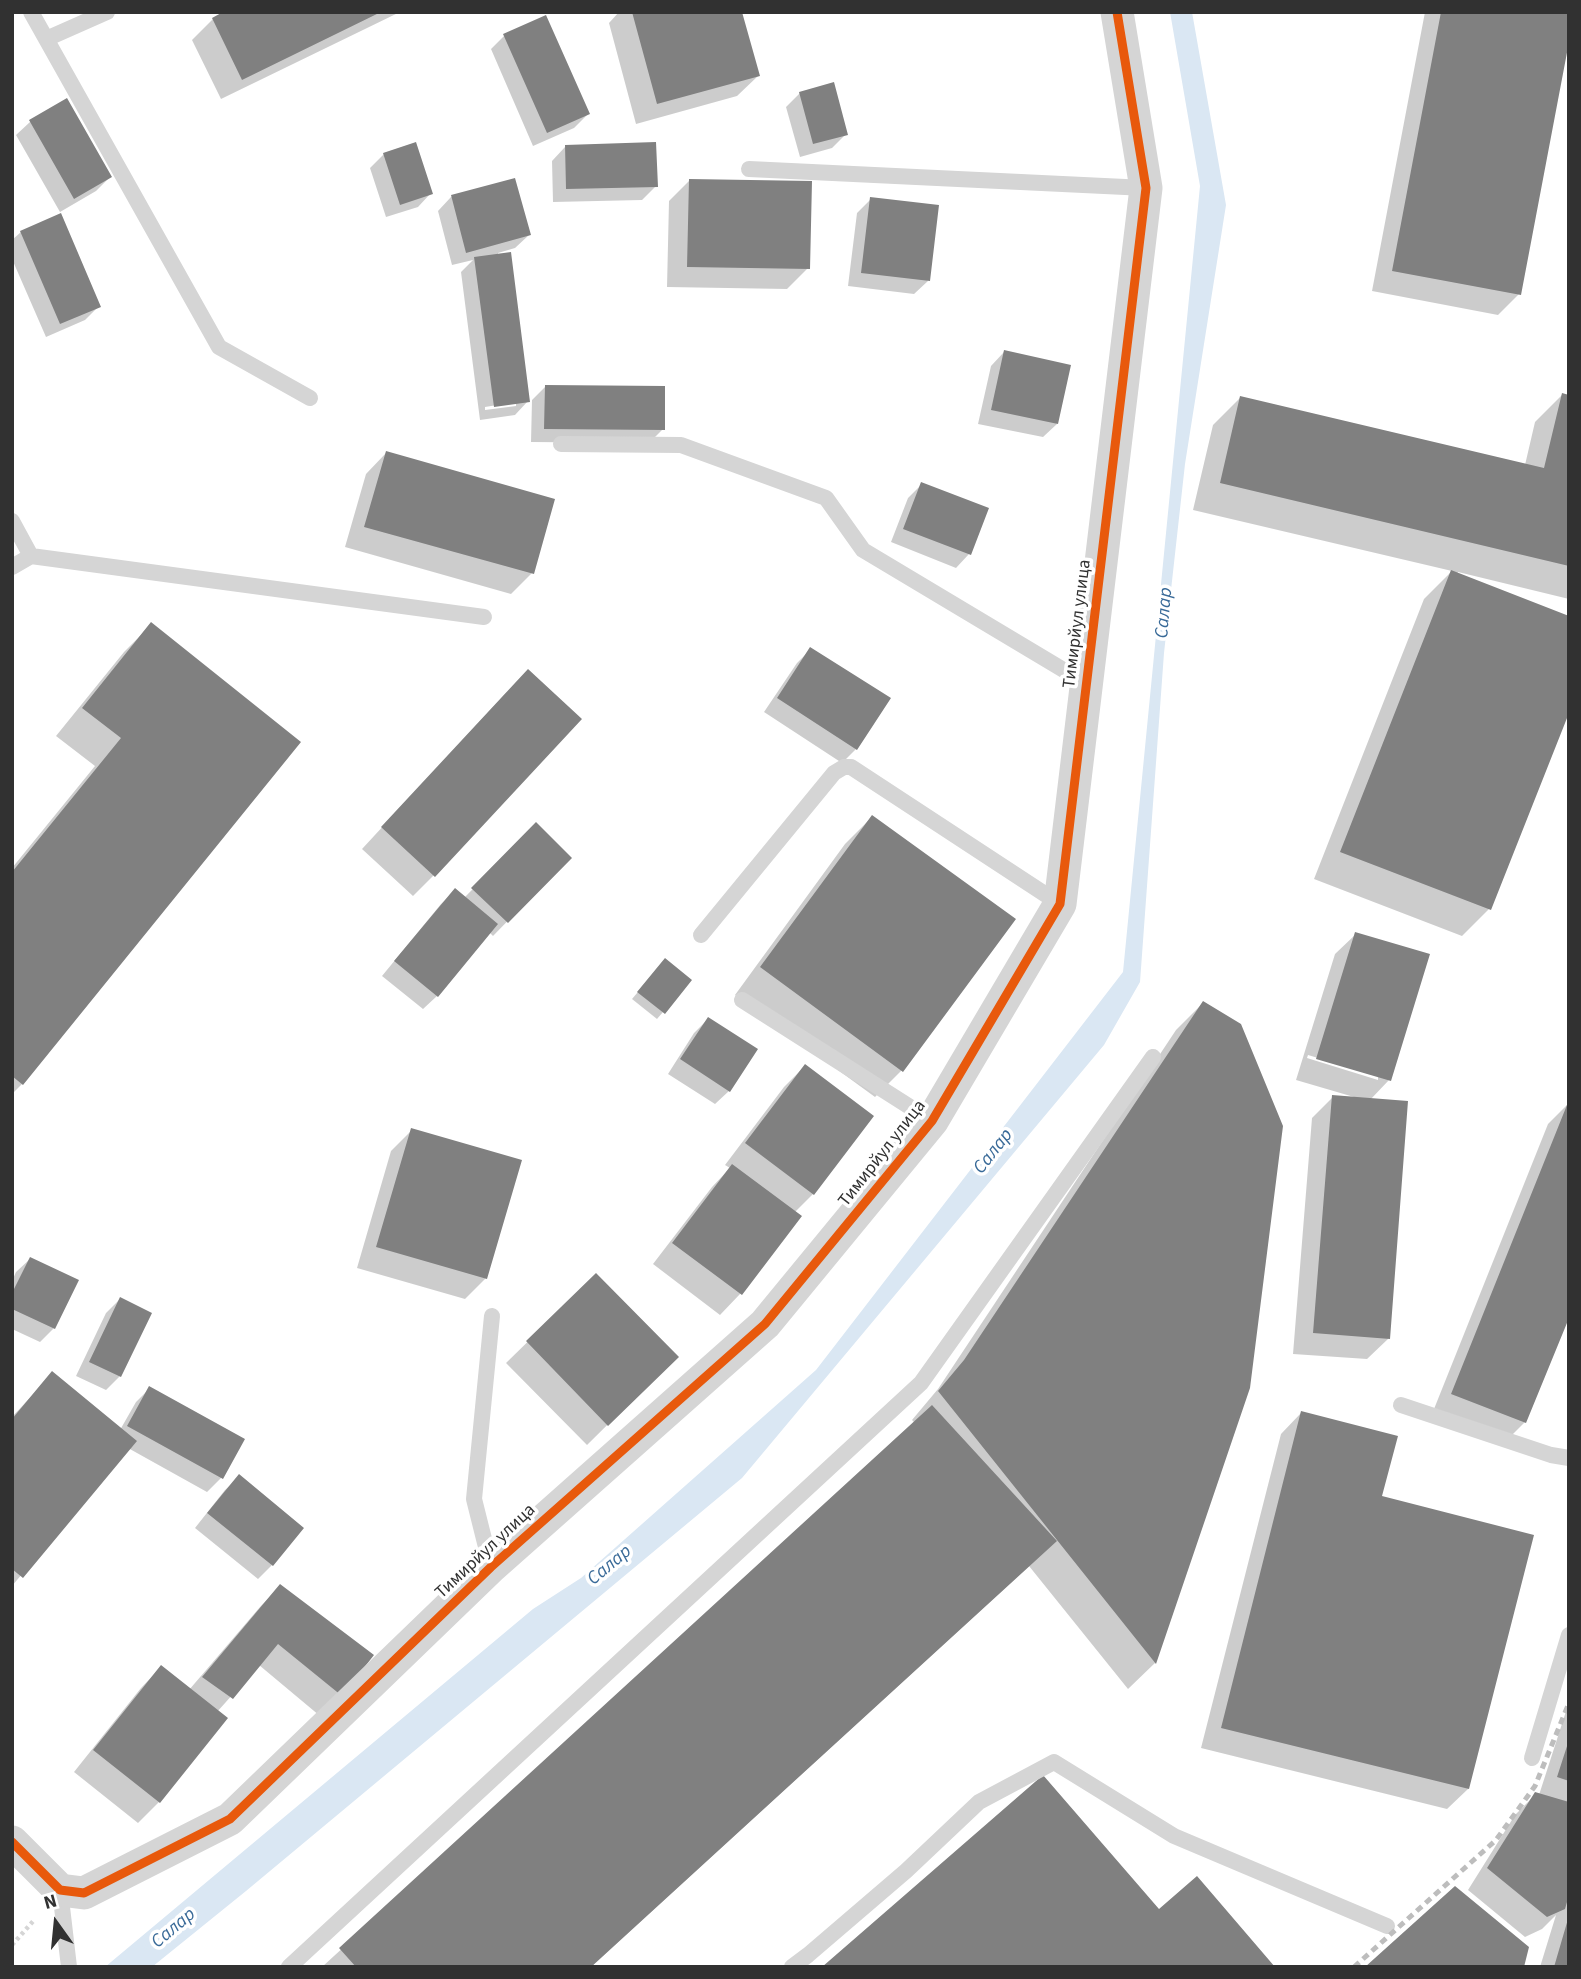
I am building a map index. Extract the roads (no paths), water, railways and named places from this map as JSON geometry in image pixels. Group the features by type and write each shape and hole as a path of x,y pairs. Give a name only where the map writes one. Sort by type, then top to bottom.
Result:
{"street":[{"name":"Тимирйул улица","path":"60,1890 84,1893 230,1819 491,1567 765,1324 932,1121 1060,904 1146,188 1117,12"},
{"path":"12,1842 60,1890"}],"lane":[{"path":"31,12 219,347 310,398"},
{"path":"46,39 107,12"},
{"path":"749,169 1146,188"},
{"path":"561,444 681,445 825,498 863,550 1087,684"},
{"path":"12,521 31,556"},
{"path":"12,567 31,556 484,617"},
{"path":"701,935 834,773 844,767 851,767 1060,904"},
{"path":"742,1000 932,1121"},
{"path":"289,1967 921,1383 1153,1057"},
{"path":"491,1567 474,1499 492,1316"},
{"path":"1401,1405 1551,1455 1569,1458"},
{"path":"1532,1758 1569,1635"},
{"path":"792,1967 906,1871 978,1802 1054,1762 1174,1836 1387,1926"},
{"path":"60,1890 69,1967"}],"water":[{"name":"Салар","path":"1170,12 1192,12 1226,205 1185,464 1164,653 1140,982 1104,1045 742,1478 152,1967 105,1967 533,1609 581,1578 816,1370 1123,972 1200,186"}],"railway":[{"path":"1354,1967 1496,1840 1535,1786 1569,1703"}]}
